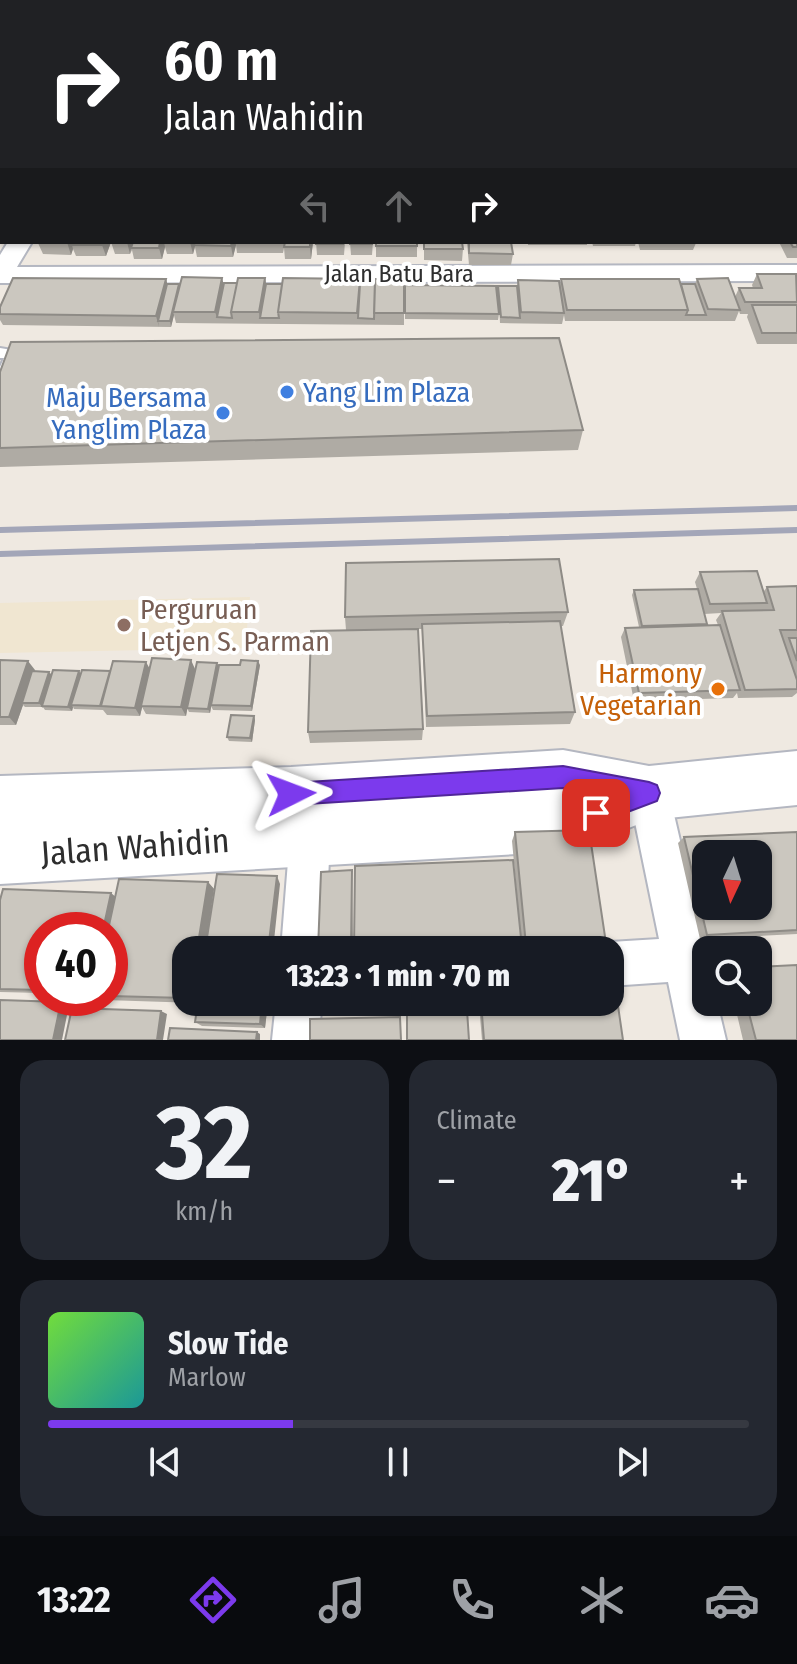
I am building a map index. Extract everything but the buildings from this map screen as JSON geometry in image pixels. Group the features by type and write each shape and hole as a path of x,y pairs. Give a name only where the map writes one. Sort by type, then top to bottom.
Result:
{"street":[{"path":"0,275 19,244"},
{"name":"Jalan Batu Bara","path":"0,275 797,273"},
{"name":"Jalan Wahidin","path":"0,803 291,794 563,777 649,793"},
{"name":"Jalan Wahidin","path":"3,865 310,836 570,823 649,793 797,778"},
{"path":"649,793 703,1040"},
{"path":"304,936 310,836"},
{"path":"624,963 685,959"},
{"path":"295,1040 298,1016"}],"lane":[{"path":"0,353 13,354 0,382"}],"shaded area":[{"name":"Perguruan Letjen S. Parman","path":"250,597 245,648 0,653 0,603"}],"railway":[{"path":"0,530 797,508"},
{"path":"0,554 797,530"}],"place":[{"name":"Yang Lim Plaza","path":"287,392"},
{"name":"Maju Bersama Yanglim Plaza","path":"223,413"},
{"name":"Perguruan Letjen S. Parman","path":"124,625"},
{"name":"Harmony Vegetarian","path":"718,689"}],"route":[{"path":"291,794 563,777 649,793 596,813"}]}
